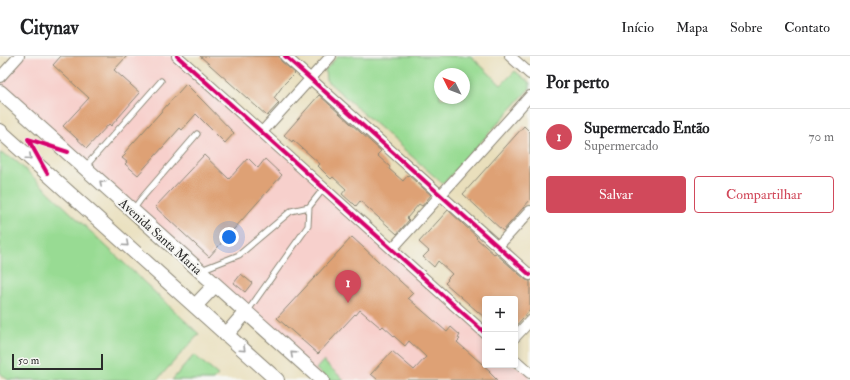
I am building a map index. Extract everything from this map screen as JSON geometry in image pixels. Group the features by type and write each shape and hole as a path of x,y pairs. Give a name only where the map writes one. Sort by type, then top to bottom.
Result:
{"main road":[{"name":"Avenida Santa Maria","path":"0,92 322,380"},
{"path":"0,131 277,380"},
{"path":"195,306 215,285"},
{"path":"226,334 246,312"}],"street":[{"path":"0,77 19,56"},
{"path":"177,56 484,332"},
{"path":"285,56 530,275"},
{"path":"262,132 331,56"},
{"path":"510,56 530,74"},
{"path":"392,249 530,96"},
{"path":"498,246 530,211"},
{"path":"518,335 530,321"},
{"path":"518,363 530,373"}],"lane":[{"path":"84,167 162,81"},
{"path":"132,210 197,134"},
{"path":"200,271 239,255 291,211 309,206 324,188"},
{"path":"246,312 308,226 309,206"}],"shaded area":[{"path":"19,56 177,56 482,330 482,368 518,368 518,367 530,373 530,380 322,380 0,92 0,77"}],"green space":[{"path":"338,56 471,56 501,85 515,71 530,83 530,88 443,184 326,80 325,70"},
{"path":"0,153 14,159 199,334 157,380 8,380 0,373"},
{"path":"194,355 218,375 213,380 172,380"},
{"path":"323,361 344,380 328,380 316,369"}],"building":[{"path":"61,56 127,56 114,70 140,93 111,126 109,124 87,148 63,126 89,98 53,65"},
{"path":"200,56 279,56 281,61 295,73 284,84 274,98 279,103 267,116"},
{"path":"186,84 234,133 225,143 196,114 182,130 180,128 138,175 125,164 127,162 122,158 126,154 124,153"},
{"path":"319,95 381,151 377,155 390,167 389,169 403,181 408,175 431,195 422,206 419,204 407,218 409,220 397,234 360,201 356,206 352,203 342,194 346,189 333,177 331,179 318,166 320,164 293,140 292,142 284,135"},
{"path":"524,126 530,132 530,200 503,231 463,194"},
{"path":"204,155 229,179 248,158 258,168 265,159 282,175 209,257 155,207"},
{"path":"448,210 494,254 495,253 526,280 530,281 530,310 518,324 518,296 482,296 482,315 445,283 452,274 438,261 434,267 423,257 429,251 419,242"},
{"path":"352,237 413,293 408,298 447,332 451,327 460,335 458,338 460,339 457,342 482,364 482,368 487,368 490,371 489,372 497,380 378,380 371,374 392,351 414,370 426,357 409,341 405,346 383,326 381,328 360,310 318,354 277,318"},
{"path":"241,274 252,283 245,292 234,283"}],"cycle path":[{"path":"177,56 484,332"},
{"path":"285,56 530,275"},
{"path":"47,173 28,139 68,152"}],"place":[{"name":"Supermercado Então","path":"348,303"}]}
